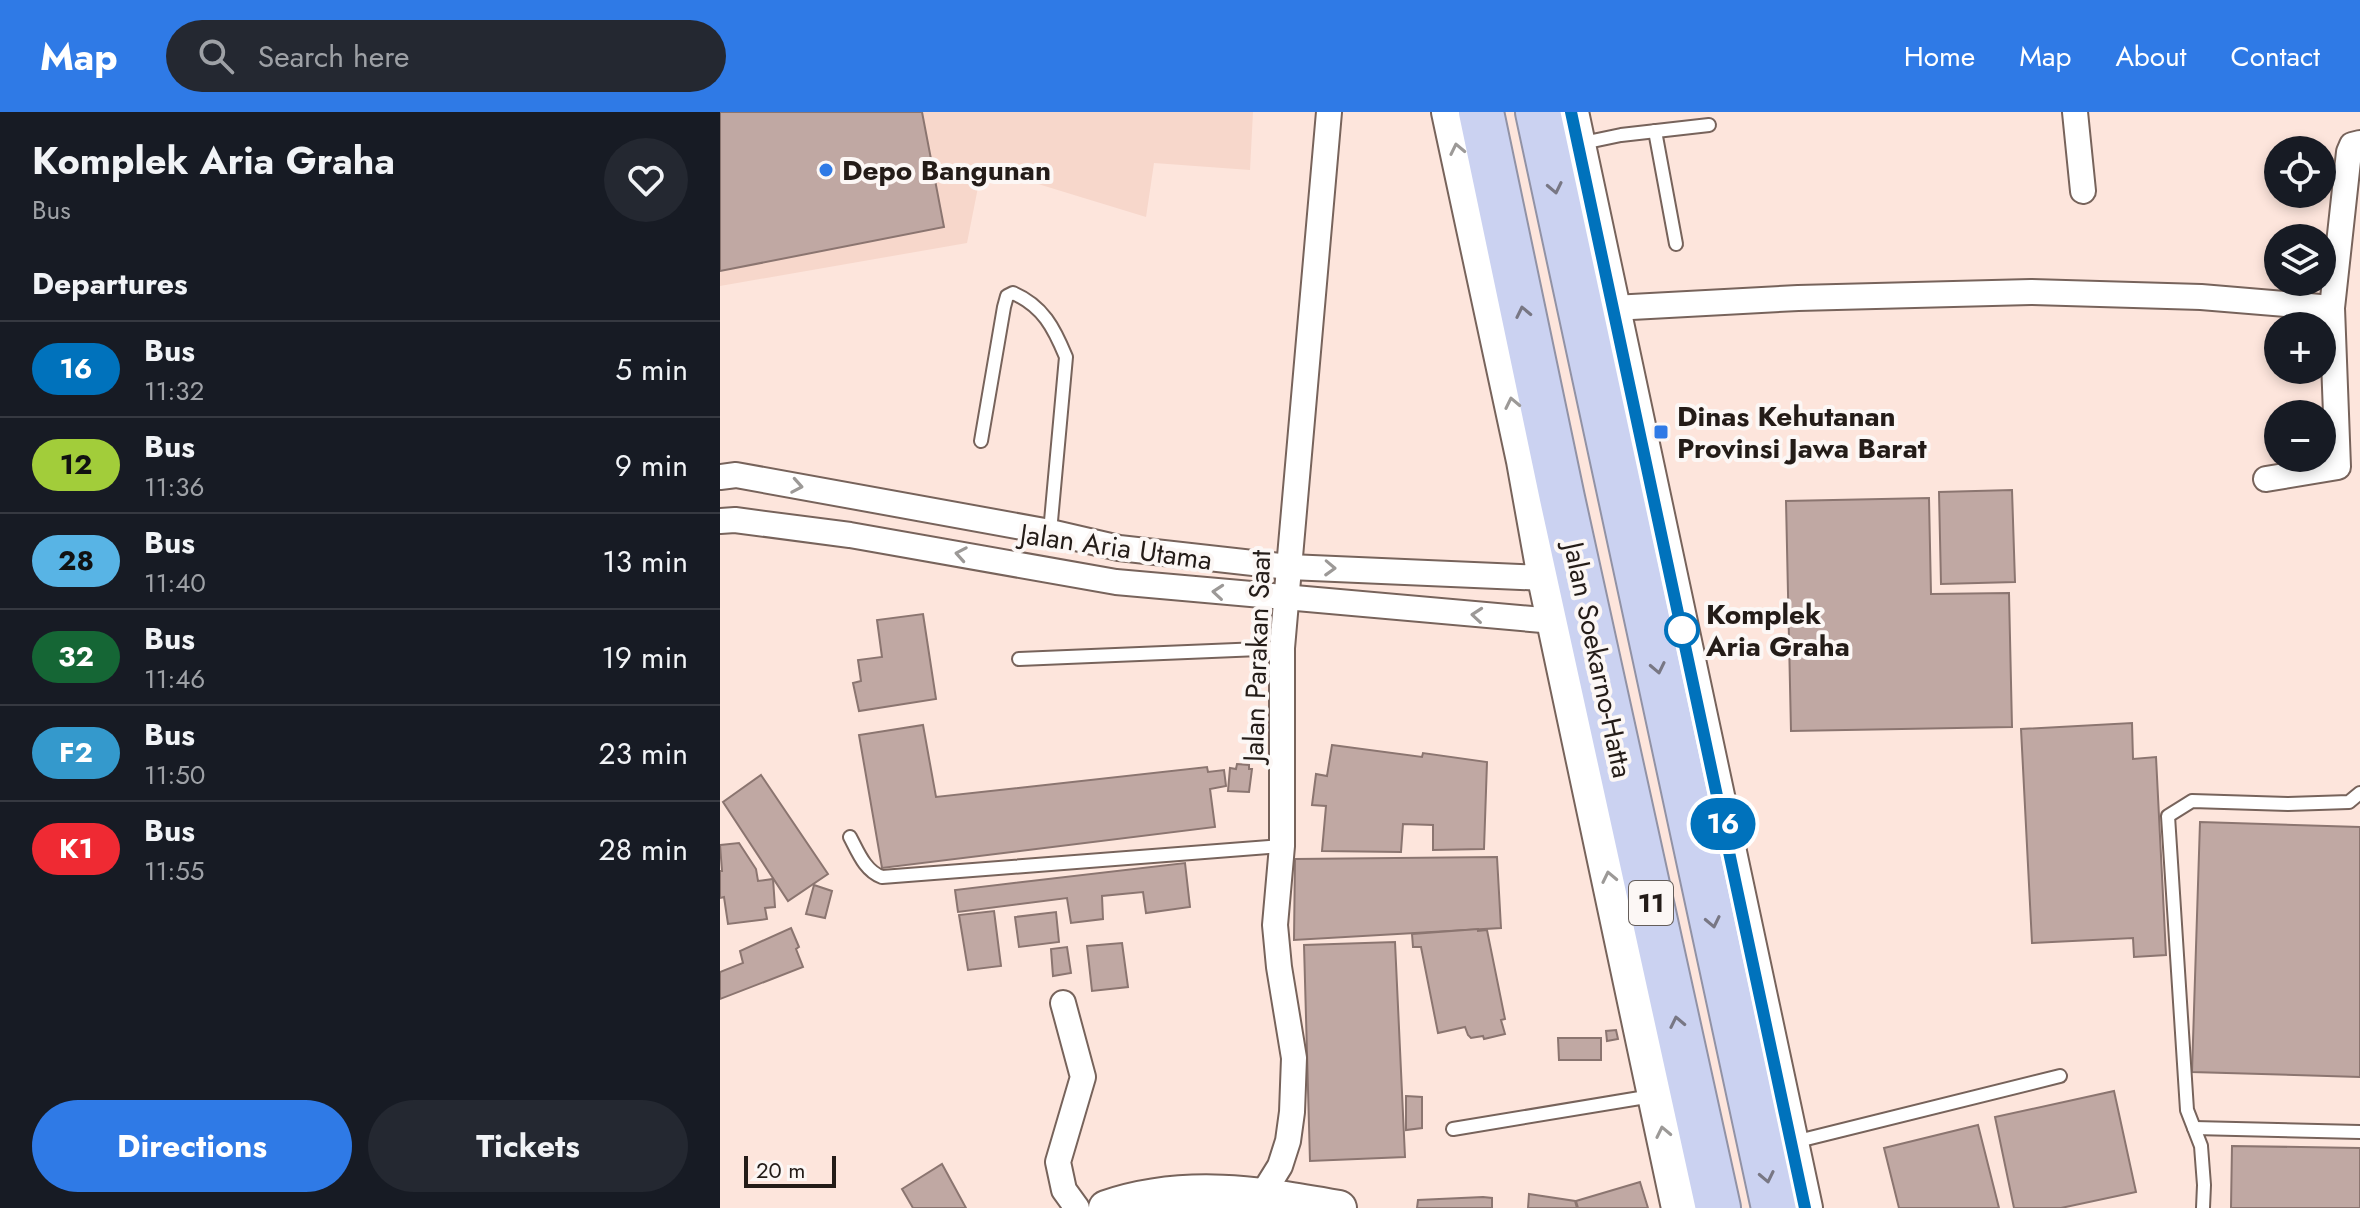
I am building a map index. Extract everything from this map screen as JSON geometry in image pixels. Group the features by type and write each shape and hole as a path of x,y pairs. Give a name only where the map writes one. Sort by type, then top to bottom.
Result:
{"highway":[{"name":"Jalan Soekarno-Hatta","path":"1538,112 1774,1208"},
{"name":"Jalan Soekarno-Hatta","path":"1473,113 1562,498 1570,610 1718,1208"},
{"path":"1524,461 1578,511 1597,513 1612,501 1618,482"},
{"path":"1570,610 1593,575 1607,564 1625,567 1680,624"}],"main road":[{"name":"Jalan Soekarno-Hatta","path":"1473,113 1524,461 1545,578 1570,610 1655,1095 1679,1208"},
{"path":"1575,128 1805,1208"},
{"path":"1106,1208 1171,1194 1228,1191 1339,1208"}],"street":[{"name":"Jalan Parakan Saat","path":"1262,1195 1280,1166 1292,1112 1294,1058 1275,925 1282,846 1282,648 1329,112"},
{"path":"2075,112 2083,191"},
{"path":"2266,479 2349,467 2332,308 2349,152 2352,145 2360,143"},
{"path":"1613,308 1798,298 2031,292 2201,297 2332,308"},
{"name":"Jalan Aria Utama","path":"728,476 1050,532 1119,548 1289,567 1545,578"},
{"path":"728,476 728,520"},
{"name":"Jalan Aria Utama","path":"728,520 850,535 1116,582 1287,598 1570,610"},
{"path":"1116,582 1119,548"},
{"path":"1063,1003 1083,1077 1058,1162 1064,1190 1077,1208"}],"lane":[{"path":"1575,128 1621,135 1709,125"},
{"path":"1655,131 1676,244"},
{"path":"981,441 1004,307 1007,296 1013,293 1027,299 1043,313 1055,330 1066,357 1050,532"},
{"path":"1019,659 1282,648"},
{"path":"2203,1208 2201,1146 2187,1110 2168,816 2192,801 2349,802 2360,793"},
{"path":"850,837 872,874 882,877 1282,846"},
{"path":"1791,1142 1822,1137 2060,1076"},
{"path":"1453,1129 1655,1095"},
{"path":"2194,1128 2360,1132"}],"shaded area":[{"path":"720,112 1253,112 1250,170 1154,163 1146,217 982,167 967,243 720,286"}],"building":[{"name":"Depo Bangunan","path":"720,112 922,112 944,227 720,271"},
{"path":"2012,490 2015,582 1941,584 1939,492"},
{"path":"1929,498 1931,594 2009,593 2012,727 1791,731 1786,501"},
{"path":"923,614 936,699 859,711 853,683 861,681 858,660 882,657 877,620"},
{"path":"2132,723 2133,759 2156,757 2166,955 2134,957 2133,938 2032,943 2021,729"},
{"path":"923,725 936,797 1207,767 1208,772 1224,770 1226,786 1210,789 1215,827 882,868 859,735"},
{"path":"1332,745 1487,762 1484,849 1433,850 1433,825 1403,824 1401,852 1322,851 1326,806 1312,805 1316,774 1327,776"},
{"path":"1237,764 1249,765 1252,769 1249,792 1228,791 1230,768 1236,769"},
{"path":"761,775 828,874 788,901 723,802"},
{"path":"2200,822 2360,827 2360,1077 2192,1072"},
{"path":"739,843 756,869 758,881 773,879 775,907 765,908 767,919 728,924 724,897 720,898 720,845"},
{"path":"1497,857 1501,928 1294,940 1295,859"},
{"path":"1185,863 1190,907 1146,913 1143,892 1102,896 1103,919 1071,923 1067,898 958,912 955,890"},
{"path":"814,885 832,891 825,918 806,914"},
{"path":"994,911 1001,966 968,970 959,915"},
{"path":"1056,912 1059,942 1019,947 1015,917"},
{"path":"791,928 803,967 720,999 720,972 743,963 740,951"},
{"path":"1487,930 1505,1019 1501,1020 1505,1034 1484,1039 1483,1036 1471,1038 1465,1027 1438,1033 1421,947 1413,947 1412,934"},
{"path":"1395,942 1405,1157 1310,1161 1304,945"},
{"path":"1122,943 1128,987 1092,991 1087,946"},
{"path":"1067,947 1071,973 1053,976 1051,949"},
{"path":"1616,1030 1618,1039 1607,1041 1606,1031"},
{"path":"1558,1038 1601,1038 1601,1060 1559,1060"},
{"path":"2114,1091 2136,1192 2061,1208 2014,1208 1995,1117"},
{"path":"1406,1096 1422,1097 1422,1128 1406,1130"},
{"path":"1978,1125 1999,1208 1899,1208 1884,1148"},
{"path":"2232,1146 2360,1148 2360,1208 2231,1208"},
{"path":"942,1164 966,1208 913,1208 902,1189"},
{"path":"1640,1182 1648,1208 1578,1208 1576,1201"},
{"path":"1529,1194 1575,1201 1577,1208 1528,1208"},
{"path":"1492,1198 1492,1208 1417,1208 1418,1200"}],"bus line":[{"name":"16","path":"1571,112 1805,1208"}],"place":[{"name":"Depo Bangunan","path":"826,170"},
{"name":"Dinas Kehutanan Provinsi Jawa Barat","path":"1661,432"},
{"name":"Komplek Aria Graha","path":"1682,630"}]}
